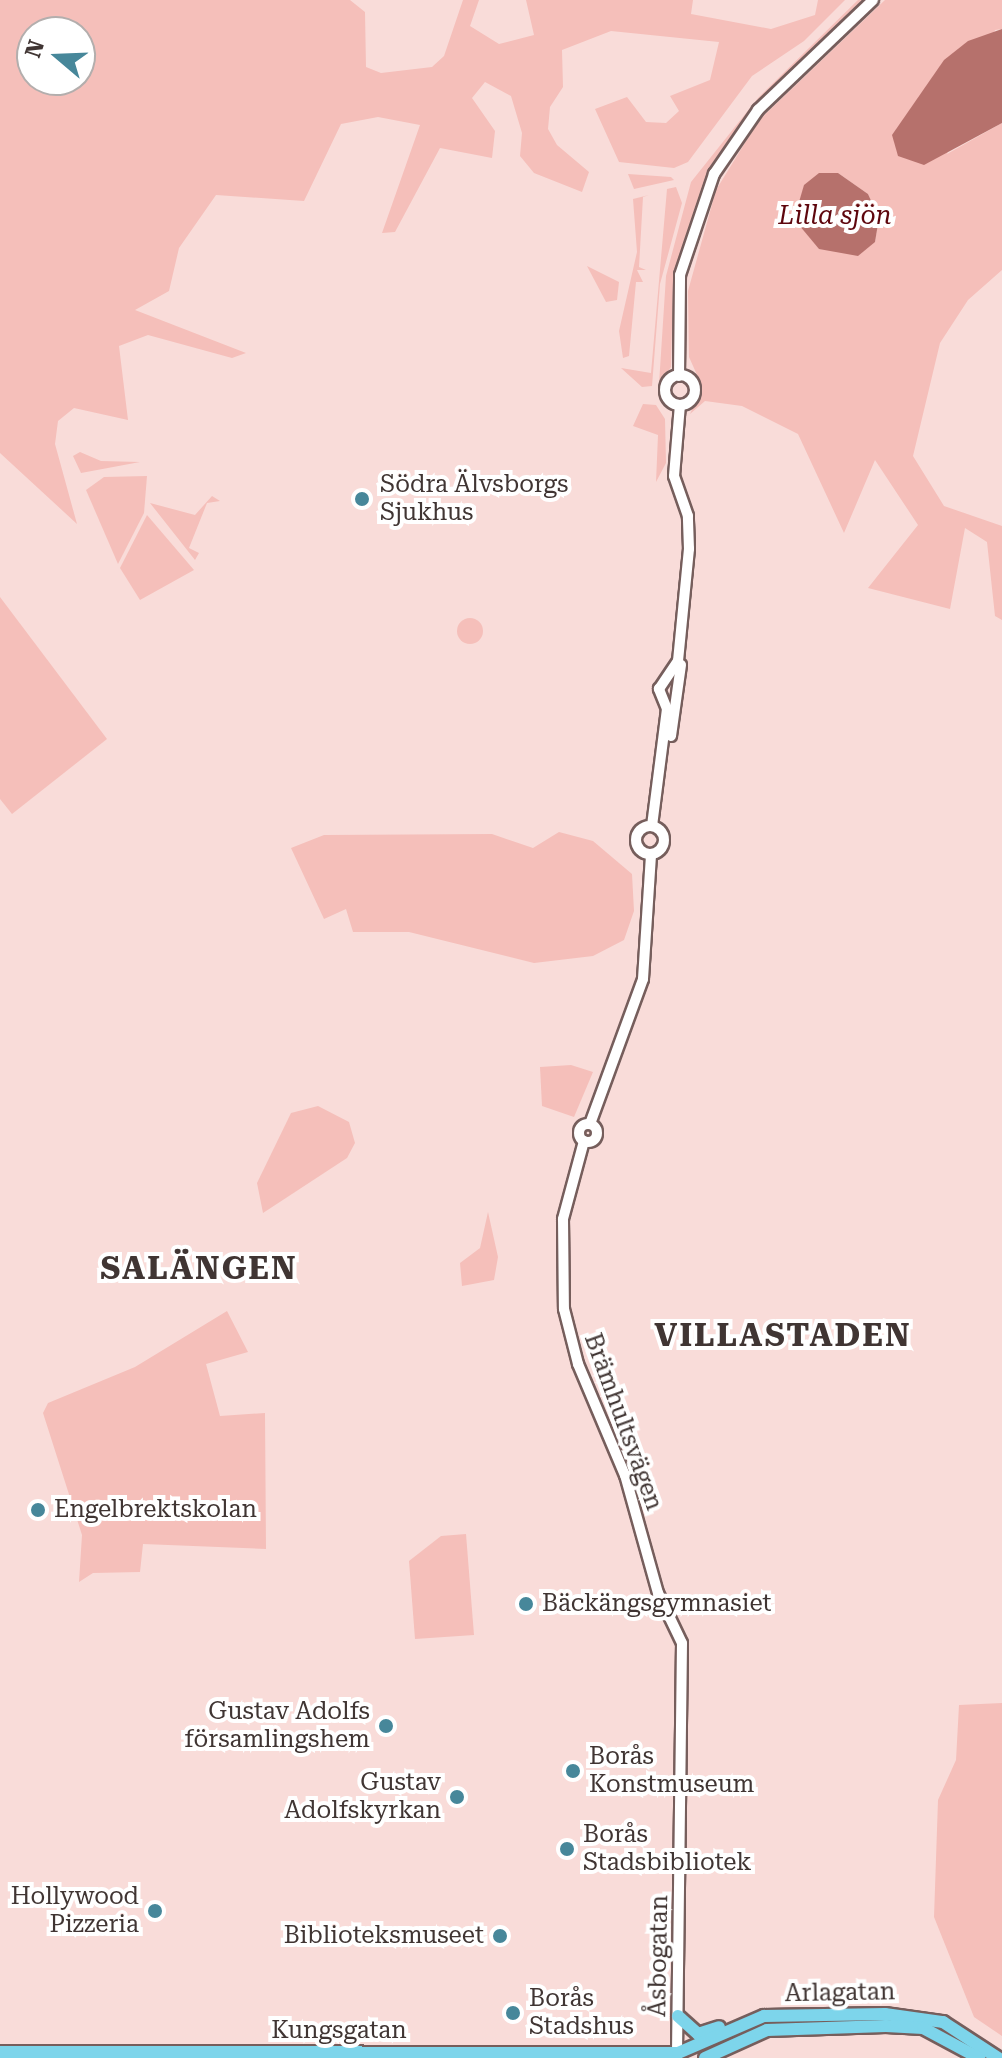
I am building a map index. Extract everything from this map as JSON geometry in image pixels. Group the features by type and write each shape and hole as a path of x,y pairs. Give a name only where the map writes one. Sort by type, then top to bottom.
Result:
{"main road":[{"name":"Arlagatan","path":"678,2055 737,2024 785,2015 925,2015 998,2058"},
{"path":"678,2016 698,2034 737,2024"},
{"name":"Arlagatan","path":"705,2058 767,2030 886,2026 923,2028 979,2058"},
{"name":"Kungsgatan","path":"0,2052 678,2055"}],"street":[{"path":"679,376 695,391 680,405 665,389 679,376 682,265 714,174 758,110 873,0"},
{"name":"Brämhultsvägen","path":"651,854 636,839 652,826 680,646 689,549 674,476 680,405"},
{"name":"Brämhultsvägen","path":"663,756 667,709 659,689 680,646"},
{"name":"Brämhultsvägen","path":"652,826 664,841 651,854 643,979 590,1124 579,1130 584,1141 562,1231 564,1309 578,1364 625,1475 658,1593 673,1617"},
{"name":"Åsbogatan","path":"673,1617 682,1643 678,2055"}],"shaded area":[{"path":"0,0 350,0 365,12 366,67 381,73 432,67 444,56 463,0 479,0 470,26 499,44 534,35 526,0 693,0 691,14 771,29 815,15 818,0 845,0 804,41 752,76 688,162 674,168 619,162 595,109 627,97 646,122 666,123 679,111 670,96 710,80 719,42 611,31 562,50 563,87 550,107 548,129 557,145 589,172 582,192 534,173 520,156 522,133 511,96 485,82 472,98 495,131 492,158 440,148 395,232 382,233 420,125 378,117 341,124 304,201 216,195 179,248 169,291 135,310 246,353 232,358 148,335 119,346 128,420 74,408 58,421 55,444 77,524 0,453"},
{"path":"858,0 865,0 747,115 706,178 673,281 671,367 659,384 666,276 691,182 758,98"},
{"path":"885,0 1002,0 1002,29 995,30 947,154 1002,123 1002,270 968,300 940,343 913,456 944,506 1002,526 1002,620 995,616 987,542 965,528 950,609 868,588 918,525 875,460 844,533 798,434 742,406 705,401 690,414 702,386 689,357 688,291 716,190 759,120","holes":["838,173 868,194 879,218 875,242"]},
{"path":"628,174 671,177 674,180 634,189"},
{"path":"676,187 682,203 660,284 652,386 642,387 621,368 651,373 667,189"},
{"path":"649,195 643,197 639,267 646,270 637,270 643,282 636,282 629,356 623,358 619,331 637,252 633,199"},
{"path":"587,266 619,282 617,300 606,302"},
{"path":"643,404 656,405 665,419 666,463 656,482 658,435 633,426"},
{"path":"80,452 101,461 140,462 81,473 73,456"},
{"path":"147,476 144,513 118,564 86,490 104,477"},
{"path":"212,496 220,501 207,503 189,548 199,553 195,560 150,503 195,515"},
{"path":"147,515 194,570 140,600 120,568"},
{"path":"0,597 107,739 12,814 0,799"},
{"path":"470,618 479,622 483,631 479,640 470,644 461,640 457,631 461,622"},
{"path":"559,832 593,841 632,874 634,911 624,940 593,956 534,963 409,932 353,932 346,909 324,919 291,848 324,835 492,834 533,848"},
{"path":"571,1065 593,1072 574,1117 542,1106 540,1067"},
{"path":"318,1106 349,1122 355,1143 347,1158 263,1213 257,1183 291,1113"},
{"path":"488,1212 498,1257 494,1280 462,1286 460,1263 480,1248"},
{"path":"227,1311 248,1352 206,1364 220,1416 265,1413 266,1549 143,1544 140,1572 93,1573 79,1582 82,1535 43,1413 48,1403 135,1367"},
{"path":"466,1534 474,1635 415,1639 409,1561 441,1536"},
{"path":"1002,1703 1002,2036 974,2017 934,1917 938,1800 956,1760 959,1705"}],"water":[{"path":"1002,29 1002,123 924,165 898,156 892,135 944,60 968,41"},
{"name":"Lilla sjön","path":"819,173 838,173 868,194 879,218 875,242 858,256 819,249 794,219 804,185"}],"place":[{"name":"Södra Älvsborgs Sjukhus","path":"362,499"},
{"name":"Engelbrektskolan","path":"38,1510"},
{"name":"Bäckängsgymnasiet","path":"526,1604"},
{"name":"Gustav Adolfs församlingshem","path":"386,1726"},
{"name":"Borås Konstmuseum","path":"573,1771"},
{"name":"Gustav Adolfskyrkan","path":"457,1797"},
{"name":"Borås Stadsbibliotek","path":"567,1849"},
{"name":"Hollywood Pizzeria","path":"155,1911"},
{"name":"Biblioteksmuseet","path":"500,1936"},
{"name":"Borås Stadshus","path":"513,2013"}],"district":[{"name":"SALÄNGEN","path":"199,1268"},
{"name":"VILLASTADEN","path":"783,1335"}]}
